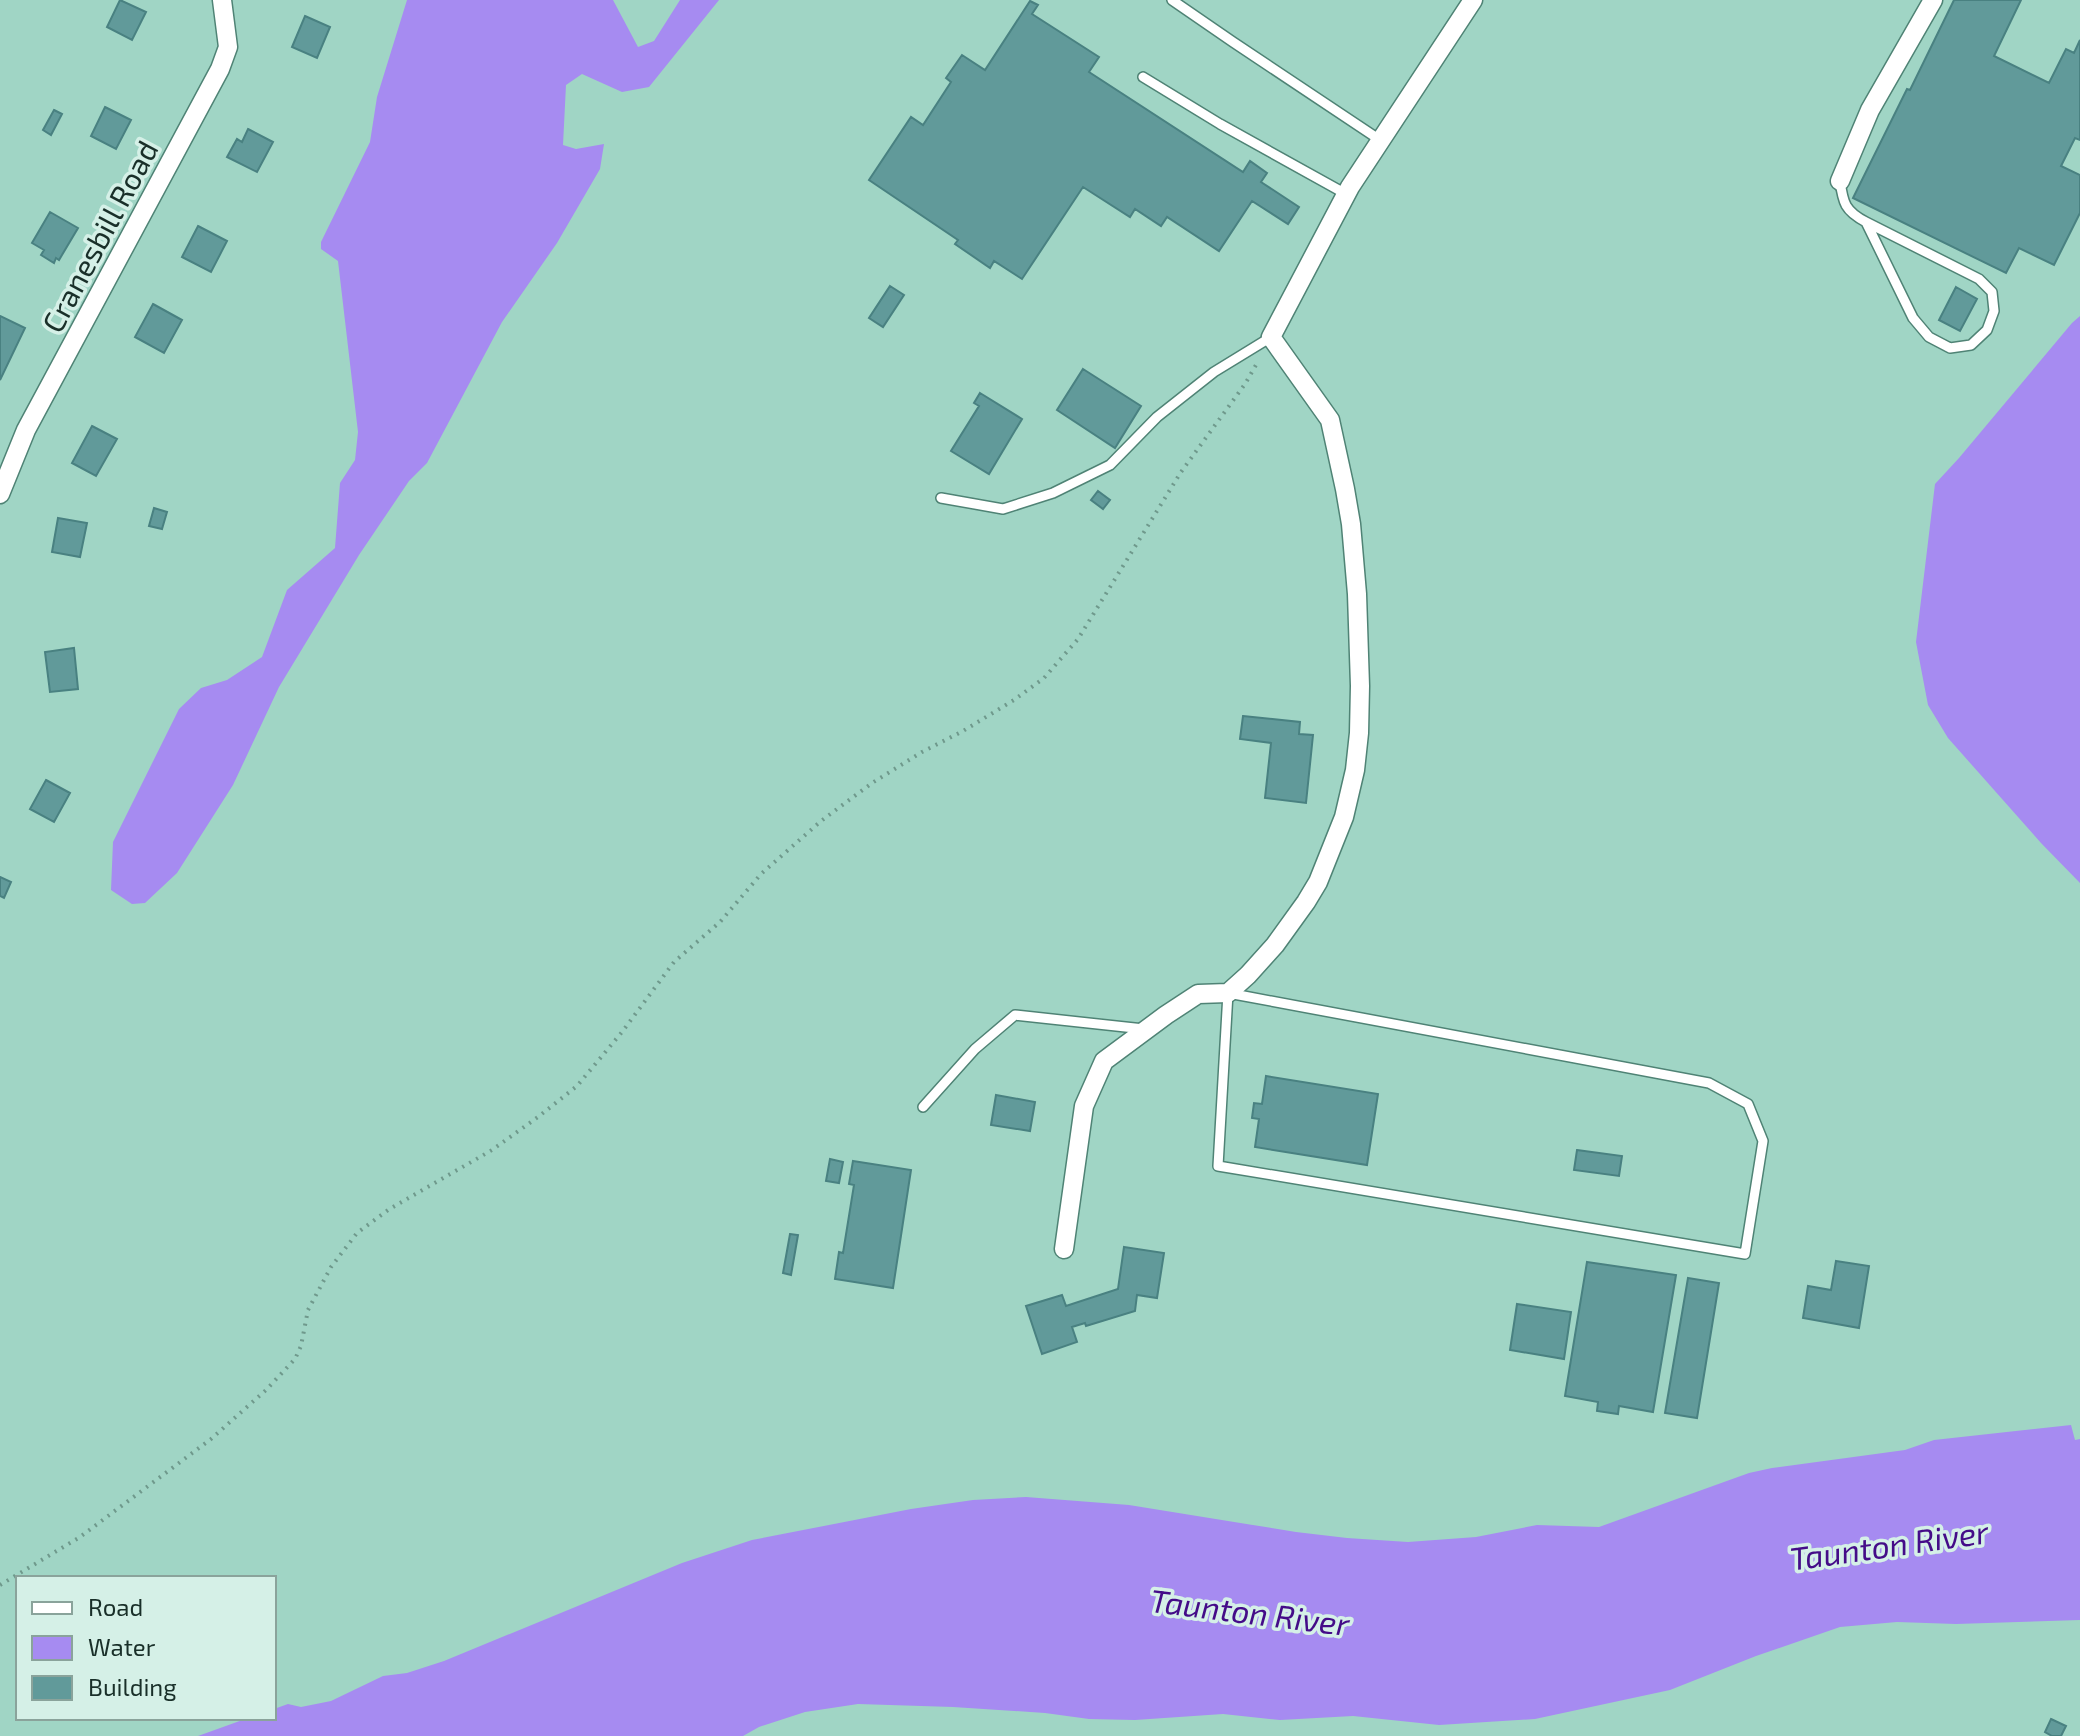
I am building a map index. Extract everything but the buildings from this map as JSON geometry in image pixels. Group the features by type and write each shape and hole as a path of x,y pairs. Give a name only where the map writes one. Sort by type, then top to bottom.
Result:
{"street":[{"name":"Cranesbill Road","path":"0,494 26,430 220,69 228,47 222,0"},
{"path":"1064,1249 1084,1106 1104,1061 1198,994 1228,993 1275,945 1306,902 1328,861 1344,817 1355,770 1360,686 1355,559 1345,489 1330,420 1271,337 1346,194 1473,0"},
{"path":"1840,181 1870,110 1933,0"}],"lane":[{"path":"1172,0 1380,140"},
{"path":"1143,77 1346,194"},
{"path":"1840,181 1843,201 1853,215 1979,279 1992,292 1994,311 1987,330 1971,345 1950,348 1929,337 1913,318 1866,222"},
{"path":"941,498 1003,509 1053,493 1110,465 1157,417 1214,372 1271,337"},
{"path":"1228,993 1709,1083 1748,1104 1763,1141 1745,1254 1218,1166 1228,993"},
{"path":"923,1107 975,1049 1015,1015 1147,1029"}],"path":[{"path":"0,1585 80,1537 211,1439 266,1390 295,1359 301,1346 308,1310 331,1267 357,1233 388,1210 492,1150 577,1086 674,962 720,922 761,874 797,842 872,783 1014,700 1044,678 1078,639 1181,472 1245,384 1271,337"}],"water":[{"path":"407,0 613,0 638,47 654,41 680,0 719,0 649,87 622,92 582,74 566,85 563,145 576,149 604,144 600,169 557,243 502,322 427,463 409,481 359,555 279,687 233,785 177,873 145,903 132,904 111,890 113,842 179,709 201,688 227,680 262,657 287,590 335,548 340,483 355,460 358,432 338,261 321,249 321,242 370,142 377,97"},
{"path":"2080,316 2080,883 1948,738 1928,705 1916,642 1935,484"},
{"name":"Taunton River","path":"2071,1425 2075,1440 2080,1439 2080,1620 1956,1624 1897,1622 1840,1627 1670,1690 1535,1719 1439,1725 1353,1716 1280,1720 1223,1714 1135,1720 1089,1719 953,1707 858,1704 805,1712 759,1727 743,1736 198,1736 242,1720 276,1720 276,1708 288,1704 301,1707 331,1701 383,1676 407,1673 444,1661 682,1563 752,1540 911,1509 973,1500 1026,1497 1129,1505 1296,1532 1408,1542 1476,1537 1537,1525 1599,1527 1749,1473 1905,1450 1934,1440"}]}
